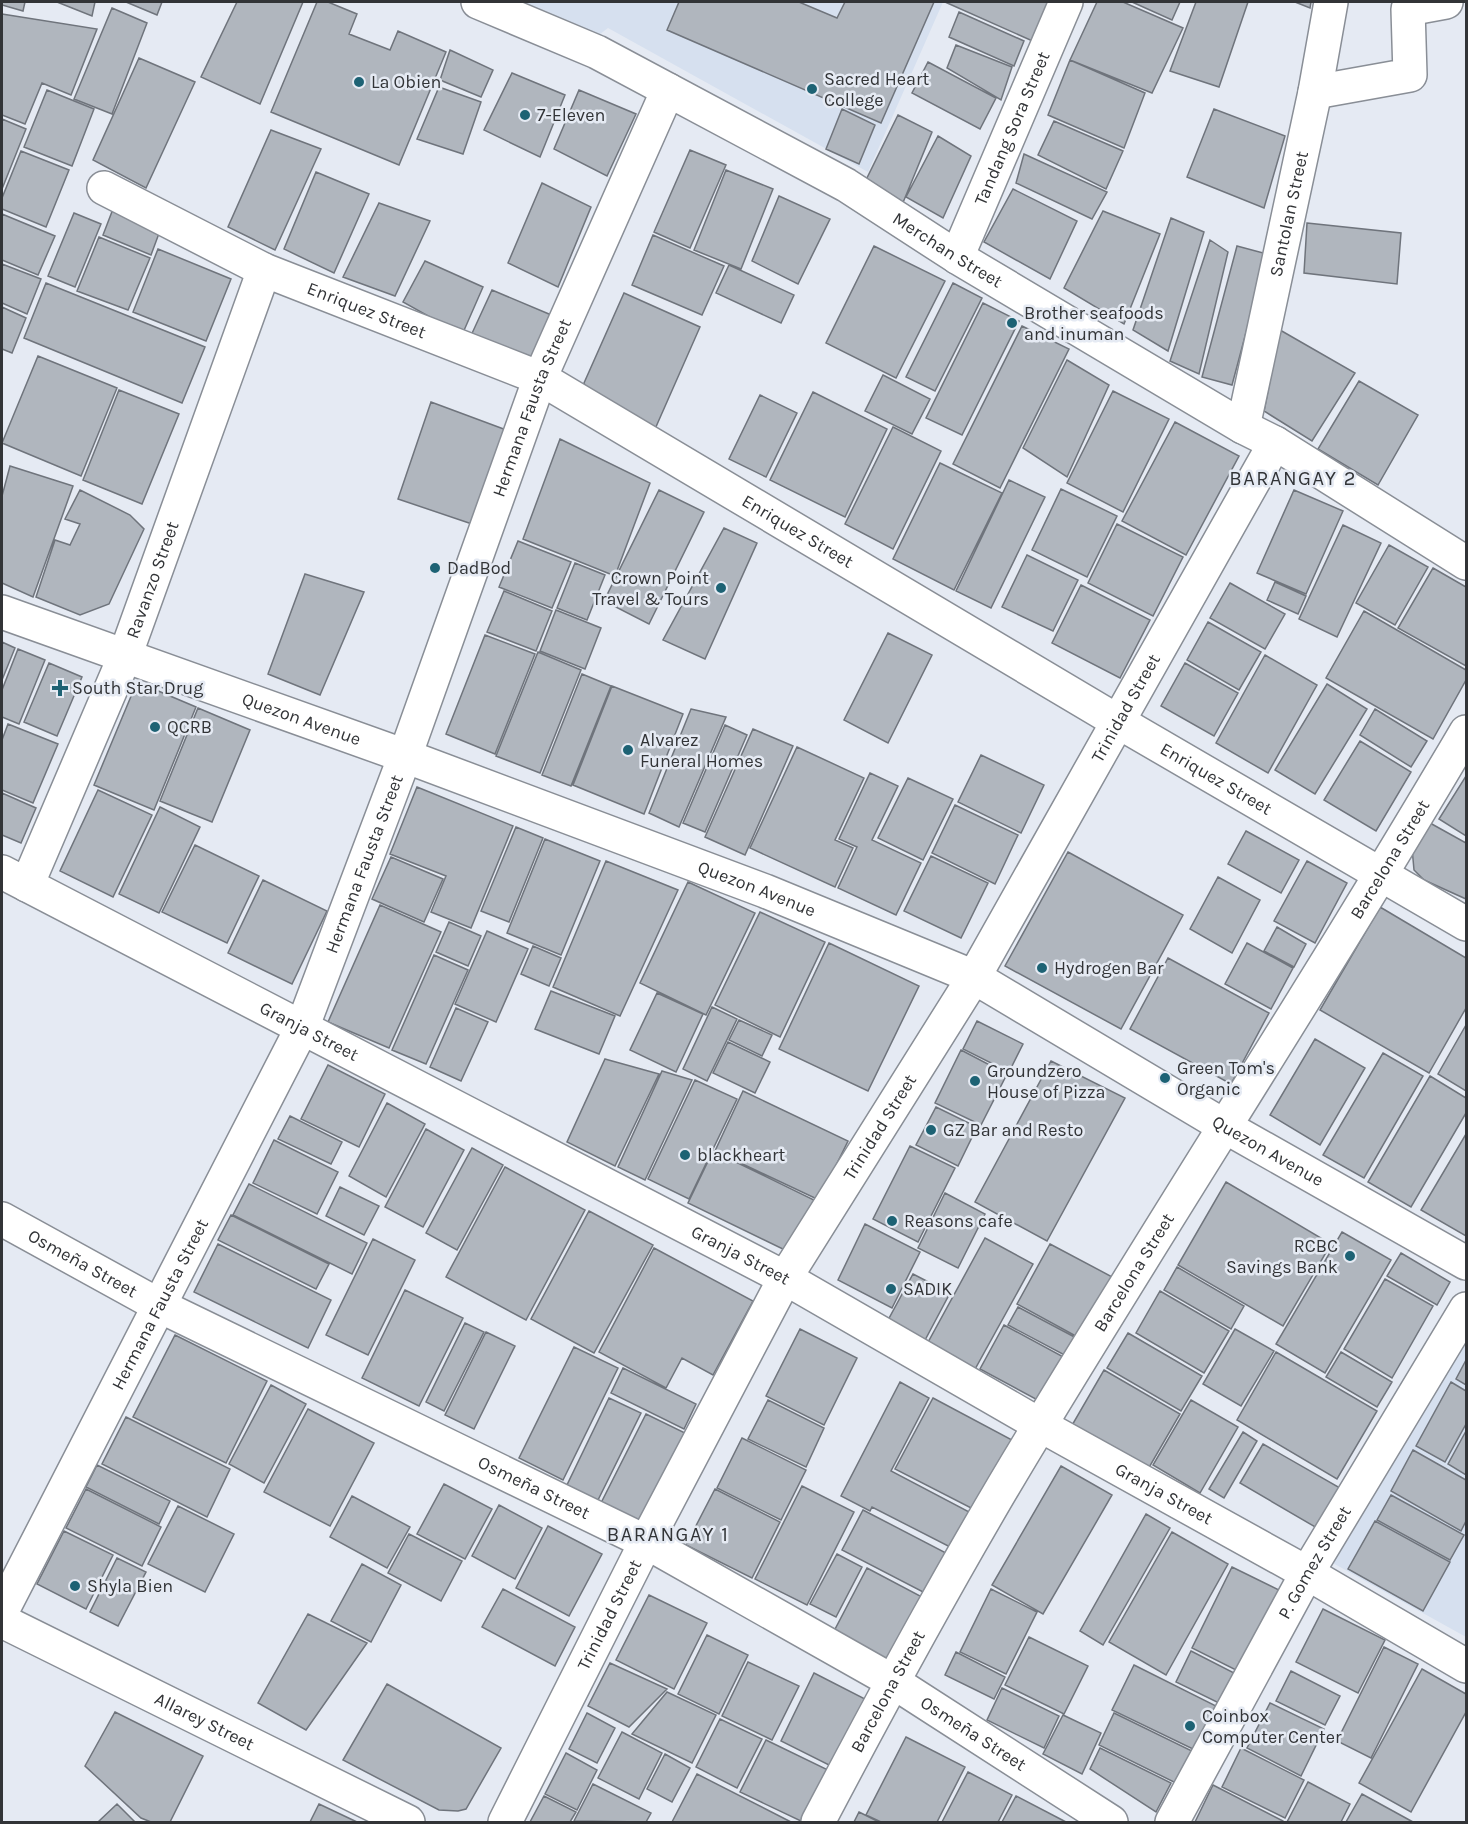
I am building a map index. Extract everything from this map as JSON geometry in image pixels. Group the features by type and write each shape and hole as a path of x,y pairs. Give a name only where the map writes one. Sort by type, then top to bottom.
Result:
{"street":[{"name":"Merchan Street","path":"478,2 597,52 846,185 957,257 1243,427 1275,443 1467,563"},
{"name":"Tandang Sora Street","path":"957,257 1066,2"},
{"name":"Santolan Street","path":"1243,427 1315,92 1331,2"},
{"path":"1315,92 1410,75 1408,9 1446,2"},
{"name":"Hermana Fausta Street","path":"2,1611 302,1028 405,756 540,378 668,90"},
{"name":"Enriquez Street","path":"104,188 264,270 540,378 1117,721 1467,924"},
{"name":"Ravanzo Street","path":"14,878 125,656 264,270"},
{"name":"Trinidad Street","path":"505,1822 646,1542 785,1278 974,977 1275,443"},
{"name":"Quezon Avenue","path":"2,612 405,756 765,891 974,977 1224,1126 1467,1263"},
{"name":"Barcelona Street","path":"818,1822 892,1681 1040,1425 1382,875 1467,732"},
{"name":"Granja Street","path":"14,878 785,1278 1467,1666"},
{"name":"Osmeña Street","path":"2,1219 160,1306 646,1542 892,1681 1111,1822"},
{"name":"P. Gomez Street","path":"1172,1822 1307,1573 1467,1309"},
{"name":"Allarey Street","path":"2,1621 408,1822"}],"shaded area":[{"name":"Sacred Heart College","path":"514,2 943,2 868,172 608,28 591,41 594,32"},
{"path":"1466,1342 1466,1637 1331,1562"}],"building":[{"path":"2,2 25,2 23,11 2,5"},
{"path":"57,2 95,2 92,16"},
{"path":"126,2 162,2 157,15"},
{"path":"237,2 303,2 260,104 201,77"},
{"name":"La Obien","path":"317,2 328,2 357,14 349,34 390,50 398,31 446,52 399,165 271,112"},
{"path":"679,2 799,2 837,18 845,2 934,2 881,123 667,30"},
{"path":"945,2 1053,2 1037,43"},
{"path":"1097,2 1123,2 1183,28 1152,93 1070,60"},
{"path":"1132,2 1180,2 1172,20"},
{"path":"1196,2 1248,2 1219,87 1170,71"},
{"path":"1295,2 1311,2 1310,8"},
{"path":"112,8 147,23 112,114 74,99"},
{"path":"959,12 1024,41 1014,66 949,37"},
{"path":"2,14 97,29 71,95 42,83 25,124 2,115"},
{"path":"956,45 1012,67 1001,100 947,68"},
{"path":"450,50 493,70 481,97 440,80"},
{"path":"139,58 195,82 146,188 93,160"},
{"path":"1070,60 1145,93 1124,148 1048,115"},
{"path":"928,62 996,98 980,129 912,93"},
{"path":"512,73 565,95 540,157 484,130"},
{"path":"439,87 481,102 463,154 417,139"},
{"path":"47,90 94,109 72,166 24,147"},
{"path":"579,90 636,114 607,176 554,149"},
{"path":"842,109 875,125 859,164 826,149"},
{"path":"1214,109 1285,136 1264,208 1187,177"},
{"path":"898,115 932,132 902,205 864,184"},
{"path":"2,119 26,129 2,189"},
{"path":"1054,121 1123,151 1106,189 1038,155"},
{"path":"271,130 321,149 275,250 228,227"},
{"path":"938,136 971,156 943,218 906,197"},
{"path":"690,150 726,165 690,248 654,232"},
{"path":"21,151 69,170 46,227 2,209 2,198"},
{"path":"1024,154 1107,192 1092,219 1016,183"},
{"path":"726,170 773,189 741,269 694,250"},
{"path":"316,172 369,194 334,273 284,249"},
{"path":"542,183 591,207 558,287 508,263"},
{"path":"1013,189 1077,221 1050,279 984,242"},
{"path":"779,196 830,219 798,284 752,261"},
{"path":"379,203 430,221 395,296 343,277"},
{"path":"113,209 161,228 151,255 103,235"},
{"path":"1103,211 1160,234 1124,324 1064,288"},
{"path":"74,213 101,224 75,287 48,276"},
{"path":"2,214 55,236 38,275 2,260"},
{"path":"1171,218 1204,232 1168,351 1133,330"},
{"path":"1307,223 1401,233 1397,284 1304,273"},
{"path":"653,235 724,266 702,315 632,285"},
{"path":"99,237 150,258 128,310 77,291"},
{"path":"1210,240 1228,252 1199,374 1170,361"},
{"path":"874,246 945,281 896,378 826,343"},
{"path":"1237,246 1267,254 1232,385 1202,377"},
{"path":"158,249 231,279 206,341 133,312"},
{"path":"425,261 483,287 462,335 403,302"},
{"path":"2,264 41,279 27,314 2,303"},
{"path":"729,265 794,295 781,323 716,293"},
{"path":"46,283 205,347 182,403 24,338"},
{"path":"953,283 982,298 935,391 906,377"},
{"path":"492,290 556,317 530,369 468,342"},
{"path":"624,293 700,327 655,429 591,400 584,383"},
{"path":"983,303 1019,321 962,435 926,418"},
{"path":"2,307 26,318 12,353 2,349"},
{"path":"1022,326 1069,349 1000,488 953,464"},
{"path":"1280,330 1355,373 1312,441 1264,411"},
{"path":"38,356 117,388 81,476 2,443"},
{"path":"1067,360 1109,385 1067,477 1023,448"},
{"path":"883,375 930,399 912,434 865,411"},
{"path":"1359,381 1418,415 1378,485 1318,449"},
{"path":"119,390 179,414 142,504 83,480"},
{"path":"1113,391 1169,419 1123,512 1067,483"},
{"path":"813,392 887,429 845,517 770,480"},
{"path":"760,395 797,413 766,477 729,459"},
{"path":"431,402 509,431 475,525 398,499"},
{"path":"1175,422 1239,456 1186,555 1122,521"},
{"path":"893,427 941,451 893,549 845,524"},
{"path":"560,439 650,483 615,576 523,539"},
{"path":"940,463 1002,493 954,590 893,559"},
{"path":"10,466 73,486 33,597 2,583 2,496"},
{"path":"1009,480 1045,497 991,608 956,591"},
{"path":"1061,489 1117,516 1087,577 1032,550"},
{"path":"80,490 130,515 144,529 109,604 80,615 36,597 55,540 70,545 80,524 65,519"},
{"path":"659,490 704,512 649,624 604,601"},
{"path":"1294,490 1343,511 1306,594 1257,573"},
{"path":"1117,524 1183,557 1153,616 1088,583"},
{"path":"1343,525 1381,543 1337,637 1299,619"},
{"path":"724,528 757,543 705,659 663,640"},
{"path":"518,541 571,562 552,608 499,587"},
{"path":"1389,545 1428,567 1395,625 1356,603"},
{"path":"1027,555 1078,580 1053,631 1002,607"},
{"path":"575,563 605,575 587,620 557,608"},
{"path":"1433,568 1466,587 1466,666 1398,628"},
{"path":"305,574 364,592 320,695 268,674"},
{"path":"1275,582 1306,596 1298,614 1267,600"},
{"path":"1230,583 1285,614 1265,649 1210,618"},
{"path":"1081,585 1150,620 1120,678 1052,643"},
{"path":"504,591 552,611 536,651 487,632"},
{"path":"556,610 601,628 585,669 540,651"},
{"path":"1364,611 1466,670 1466,680 1433,739 1326,678"},
{"path":"1208,622 1261,652 1239,690 1187,660"},
{"path":"888,633 932,655 888,743 844,720"},
{"path":"485,635 535,654 495,754 446,734"},
{"path":"2,642 15,648 2,680"},
{"path":"18,649 45,660 19,724 2,717 2,690"},
{"path":"538,652 581,670 540,773 496,756"},
{"path":"1265,655 1317,685 1268,773 1216,743"},
{"path":"49,663 82,677 57,736 24,722"},
{"path":"1185,663 1238,693 1214,736 1161,706"},
{"path":"582,674 611,686 571,786 542,775"},
{"path":"137,682 196,707 154,810 94,785"},
{"path":"1327,684 1367,709 1315,794 1275,770"},
{"name":"Alvarez Funeral Homes","path":"612,686 683,714 644,814 573,785"},
{"path":"198,708 250,730 212,822 160,801"},
{"path":"691,709 726,717 679,827 649,813"},
{"path":"1375,709 1427,741 1411,767 1360,735"},
{"path":"8,724 58,744 33,803 2,790 2,740"},
{"path":"725,725 747,735 705,832 683,823"},
{"path":"753,729 793,746 745,855 705,837"},
{"path":"1360,741 1411,772 1376,831 1324,800"},
{"path":"797,747 864,778 835,840 853,848 835,887 750,848"},
{"path":"981,755 1044,785 1021,833 958,802"},
{"path":"870,773 898,786 872,840 921,863 896,915 838,888 857,847 839,839"},
{"path":"1466,776 1466,836 1439,819"},
{"path":"908,778 953,799 923,860 878,838"},
{"path":"417,787 513,826 471,928 431,912 446,876 390,854"},
{"path":"98,790 152,815 113,897 60,871"},
{"path":"2,793 36,808 21,843 2,835"},
{"path":"955,805 1018,835 995,884 932,853"},
{"path":"160,807 200,827 159,913 119,894"},
{"path":"1430,823 1466,843 1466,899 1424,880 1414,870 1412,848"},
{"path":"516,827 543,838 509,922 481,911"},
{"path":"1246,831 1299,860 1281,893 1228,864"},
{"path":"545,839 600,861 561,955 507,933"},
{"path":"195,845 259,876 227,943 162,912"},
{"path":"1068,852 1183,915 1121,1029 1005,966"},
{"path":"931,856 988,883 961,938 904,911"},
{"path":"391,857 443,879 424,922 372,899"},
{"path":"606,861 678,890 620,1016 553,987"},
{"path":"1307,861 1347,883 1315,943 1274,921"},
{"path":"1218,877 1260,900 1232,953 1190,929"},
{"path":"263,880 327,911 292,984 228,953"},
{"path":"688,882 755,913 706,1015 640,983"},
{"path":"380,905 441,932 389,1048 328,1022"},
{"path":"1380,907 1466,958 1466,1008 1429,1073 1320,1010"},
{"path":"760,912 825,942 780,1037 715,1005"},
{"path":"449,922 481,936 468,966 436,952"},
{"path":"1277,927 1306,944 1294,967 1264,951"},
{"path":"487,931 528,949 496,1022 455,1004"},
{"path":"829,943 919,986 868,1091 779,1049"},
{"path":"1247,943 1293,968 1271,1009 1225,984"},
{"path":"533,946 561,958 549,986 521,974"},
{"path":"434,955 468,970 426,1064 392,1050"},
{"path":"1168,958 1269,1013 1231,1084 1130,1029"},
{"path":"551,991 615,1016 599,1054 535,1029"},
{"path":"657,993 703,1014 676,1072 630,1050"},
{"path":"712,1007 737,1019 707,1081 683,1069"},
{"path":"456,1008 488,1022 461,1081 430,1067"},
{"path":"739,1020 772,1035 762,1056 729,1040"},
{"path":"977,1021 1023,1044 1009,1072 963,1049"},
{"path":"1466,1025 1466,1091 1438,1074"},
{"path":"1315,1039 1365,1068 1320,1145 1270,1115"},
{"path":"728,1042 770,1062 755,1093 713,1073"},
{"path":"961,1050 1007,1074 981,1125 935,1103"},
{"path":"1383,1053 1423,1076 1364,1178 1323,1155"},
{"path":"605,1059 659,1074 615,1166 567,1142"},
{"path":"1051,1061 1125,1098 1047,1241 975,1202"},
{"path":"328,1065 385,1094 359,1147 301,1119"},
{"path":"662,1071 692,1080 645,1180 618,1167"},
{"path":"1430,1076 1466,1098 1466,1113 1411,1207 1368,1182"},
{"path":"695,1080 737,1099 689,1199 648,1179"},
{"path":"743,1091 848,1141 819,1200 715,1151"},
{"path":"387,1103 425,1124 386,1197 349,1176"},
{"path":"936,1107 977,1127 958,1166 916,1145"},
{"path":"290,1116 342,1142 331,1164 278,1139"},
{"path":"426,1129 464,1150 423,1227 385,1207"},
{"path":"1466,1134 1466,1236 1421,1210"},
{"path":"274,1140 338,1172 317,1214 253,1183"},
{"path":"910,1146 955,1168 918,1242 873,1219"},
{"path":"472,1148 503,1165 457,1250 426,1233"},
{"path":"713,1151 814,1200 789,1252 688,1203"},
{"path":"505,1167 585,1210 526,1320 446,1277"},
{"path":"1226,1182 1331,1244 1283,1326 1178,1265"},
{"path":"249,1184 367,1243 352,1274 233,1215"},
{"path":"340,1187 379,1206 364,1235 326,1216"},
{"path":"945,1193 985,1214 958,1268 918,1248"},
{"path":"589,1211 653,1245 594,1353 531,1319"},
{"path":"231,1215 329,1264 316,1289 218,1240"},
{"path":"865,1224 920,1252 892,1308 838,1280"},
{"path":"1342,1232 1391,1260 1325,1373 1276,1344"},
{"path":"985,1238 1033,1264 974,1371 926,1346"},
{"path":"373,1239 415,1260 368,1355 326,1335"},
{"path":"218,1244 331,1300 308,1348 194,1292"},
{"path":"1050,1244 1116,1279 1083,1340 1017,1304"},
{"path":"654,1248 753,1301 713,1375 682,1358 666,1388 599,1352"},
{"path":"1401,1253 1450,1282 1437,1305 1387,1276"},
{"path":"1177,1267 1244,1306 1231,1329 1164,1290"},
{"path":"913,1274 950,1293 924,1342 887,1322"},
{"path":"1385,1279 1433,1306 1392,1378 1344,1349"},
{"path":"405,1290 463,1318 419,1406 362,1378"},
{"path":"1160,1291 1229,1331 1204,1373 1136,1333"},
{"path":"1018,1307 1082,1341 1072,1359 1008,1325"},
{"path":"465,1323 484,1332 444,1411 426,1402"},
{"path":"1004,1325 1069,1360 1045,1404 980,1369"},
{"path":"800,1329 857,1358 824,1425 766,1396"},
{"path":"1235,1329 1274,1351 1241,1406 1203,1384"},
{"path":"486,1332 515,1346 474,1429 445,1415"},
{"path":"1128,1333 1202,1376 1181,1411 1107,1368"},
{"path":"175,1335 267,1381 226,1463 133,1417"},
{"path":"574,1347 618,1368 563,1480 519,1458"},
{"path":"1276,1352 1377,1411 1337,1479 1237,1420"},
{"path":"1341,1352 1392,1382 1377,1407 1326,1377"},
{"path":"1466,1360 1466,1385 1456,1379"},
{"path":"623,1368 696,1404 684,1429 611,1393"},
{"path":"1104,1370 1180,1414 1147,1471 1071,1427"},
{"path":"900,1382 929,1398 891,1471 973,1514 954,1549 872,1507 870,1511 841,1496"},
{"path":"1451,1382 1466,1391 1466,1424 1445,1462 1416,1446"},
{"path":"271,1385 306,1404 264,1483 229,1464"},
{"path":"609,1398 641,1413 597,1502 566,1487"},
{"path":"933,1398 1012,1440 975,1510 895,1469"},
{"path":"768,1400 824,1428 806,1467 748,1439"},
{"path":"1191,1400 1238,1427 1200,1493 1153,1465"},
{"path":"308,1409 374,1443 330,1526 264,1492"},
{"path":"646,1414 685,1433 640,1523 601,1503"},
{"path":"126,1417 230,1469 207,1517 102,1464"},
{"path":"1466,1431 1466,1475 1448,1464"},
{"path":"1243,1432 1257,1441 1224,1498 1209,1489"},
{"path":"742,1438 806,1470 781,1520 717,1488"},
{"path":"1263,1444 1340,1488 1317,1528 1240,1483"},
{"path":"1413,1450 1466,1480 1466,1521 1461,1531 1391,1491"},
{"path":"97,1465 170,1501 159,1524 86,1487"},
{"path":"1061,1466 1112,1495 1043,1614 992,1585"},
{"path":"444,1484 492,1509 465,1559 417,1534"},
{"path":"802,1486 854,1512 807,1605 755,1579"},
{"path":"86,1489 161,1527 142,1566 66,1528"},
{"path":"715,1489 780,1522 752,1578 686,1545"},
{"path":"1391,1495 1464,1535 1450,1560 1377,1520"},
{"path":"352,1496 410,1527 387,1568 330,1537"},
{"path":"499,1505 542,1528 515,1579 472,1556"},
{"path":"178,1506 234,1534 205,1592 148,1564"},
{"path":"863,1510 946,1553 925,1593 842,1550"},
{"path":"1146,1514 1170,1528 1103,1645 1080,1631"},
{"path":"1375,1521 1450,1562 1423,1611 1348,1569"},
{"path":"548,1526 602,1554 569,1616 516,1588"},
{"path":"64,1531 113,1555 86,1609 37,1584"},
{"path":"1172,1532 1228,1564 1166,1675 1109,1642"},
{"path":"409,1534 462,1561 441,1601 388,1573"},
{"path":"837,1554 862,1567 836,1617 810,1604"},
{"path":"117,1558 146,1572 118,1626 90,1612"},
{"path":"362,1564 401,1585 371,1642 331,1621"},
{"path":"1232,1567 1279,1590 1238,1671 1192,1648"},
{"path":"867,1568 922,1597 886,1664 832,1635"},
{"path":"503,1589 575,1627 555,1666 482,1627"},
{"path":"991,1589 1037,1612 1006,1674 960,1652"},
{"path":"649,1595 707,1623 674,1689 616,1660"},
{"path":"1323,1609 1385,1640 1358,1693 1296,1662"},
{"path":"308,1614 367,1643 306,1730 258,1703"},
{"path":"707,1635 748,1655 719,1714 678,1694"},
{"path":"1029,1637 1088,1666 1064,1714 1005,1685"},
{"path":"1384,1647 1418,1664 1371,1758 1337,1741"},
{"path":"1191,1651 1238,1675 1223,1705 1176,1682"},
{"path":"956,1652 1005,1677 994,1699 945,1675"},
{"path":"748,1662 799,1686 772,1740 722,1716"},
{"path":"610,1663 667,1689 629,1727 588,1706"},
{"path":"1134,1665 1216,1706 1195,1750 1112,1710"},
{"path":"1422,1669 1466,1694 1466,1712 1411,1812 1359,1783"},
{"path":"1291,1671 1340,1696 1325,1725 1276,1701"},
{"path":"814,1673 865,1699 831,1766 781,1741"},
{"path":"387,1684 501,1748 466,1809 439,1810 343,1760"},
{"path":"1002,1688 1059,1716 1044,1748 987,1720"},
{"path":"667,1692 716,1715 692,1763 632,1734"},
{"path":"1270,1703 1324,1729 1301,1776 1247,1748"},
{"path":"115,1712 203,1756 170,1822 151,1822 141,1818 85,1766"},
{"path":"587,1713 615,1728 597,1763 569,1749"},
{"path":"1114,1713 1194,1752 1178,1784 1099,1745"},
{"path":"1063,1715 1101,1733 1082,1774 1043,1754"},
{"path":"720,1719 762,1739 737,1788 696,1767"},
{"path":"622,1732 662,1753 639,1799 598,1778"},
{"path":"906,1737 965,1767 937,1822 881,1822 866,1815"},
{"path":"766,1740 828,1770 803,1822 740,1792"},
{"path":"1100,1748 1171,1783 1156,1812 1090,1769"},
{"path":"1241,1748 1304,1780 1285,1818 1222,1787"},
{"path":"566,1753 597,1770 577,1810 545,1794"},
{"path":"665,1754 690,1768 672,1802 647,1789"},
{"path":"968,1772 1012,1795 998,1822 942,1822"},
{"path":"697,1774 791,1822 672,1822"},
{"path":"1308,1782 1350,1804 1341,1822 1287,1822"},
{"path":"593,1784 651,1813 646,1822 574,1821"},
{"path":"1213,1785 1283,1821 1283,1822 1195,1822"},
{"path":"1362,1794 1413,1822 1346,1822"},
{"path":"544,1796 576,1812 570,1822 530,1822"},
{"path":"1016,1796 1066,1822 1002,1822"},
{"path":"117,1804 135,1822 98,1822"},
{"path":"319,1804 357,1822 310,1822"},
{"path":"859,1812 879,1822 854,1822"}],"place":[{"name":"La Obien","path":"359,82"},
{"name":"Sacred Heart College","path":"812,89"},
{"name":"7-Eleven","path":"525,115"},
{"name":"Brother seafoods and inuman","path":"1012,323"},
{"name":"DadBod","path":"435,568"},
{"name":"Crown Point Travel & Tours","path":"721,588"},
{"name":"South Star Drug","path":"60,688"},
{"name":"QCRB","path":"155,727"},
{"name":"Alvarez Funeral Homes","path":"628,750"},
{"name":"Hydrogen Bar","path":"1042,968"},
{"name":"Green Tom's Organic","path":"1165,1078"},
{"name":"Groundzero House of Pizza","path":"975,1081"},
{"name":"GZ Bar and Resto","path":"931,1130"},
{"name":"blackheart","path":"685,1155"},
{"name":"Reasons cafe","path":"892,1221"},
{"name":"RCBC Savings Bank","path":"1350,1256"},
{"name":"SADIK","path":"891,1289"},
{"name":"Shyla Bien","path":"75,1586"},
{"name":"Coinbox Computer Center","path":"1190,1726"}],"district":[{"name":"BARANGAY 2","path":"1293,478"},
{"name":"BARANGAY 1","path":"668,1534"}]}
